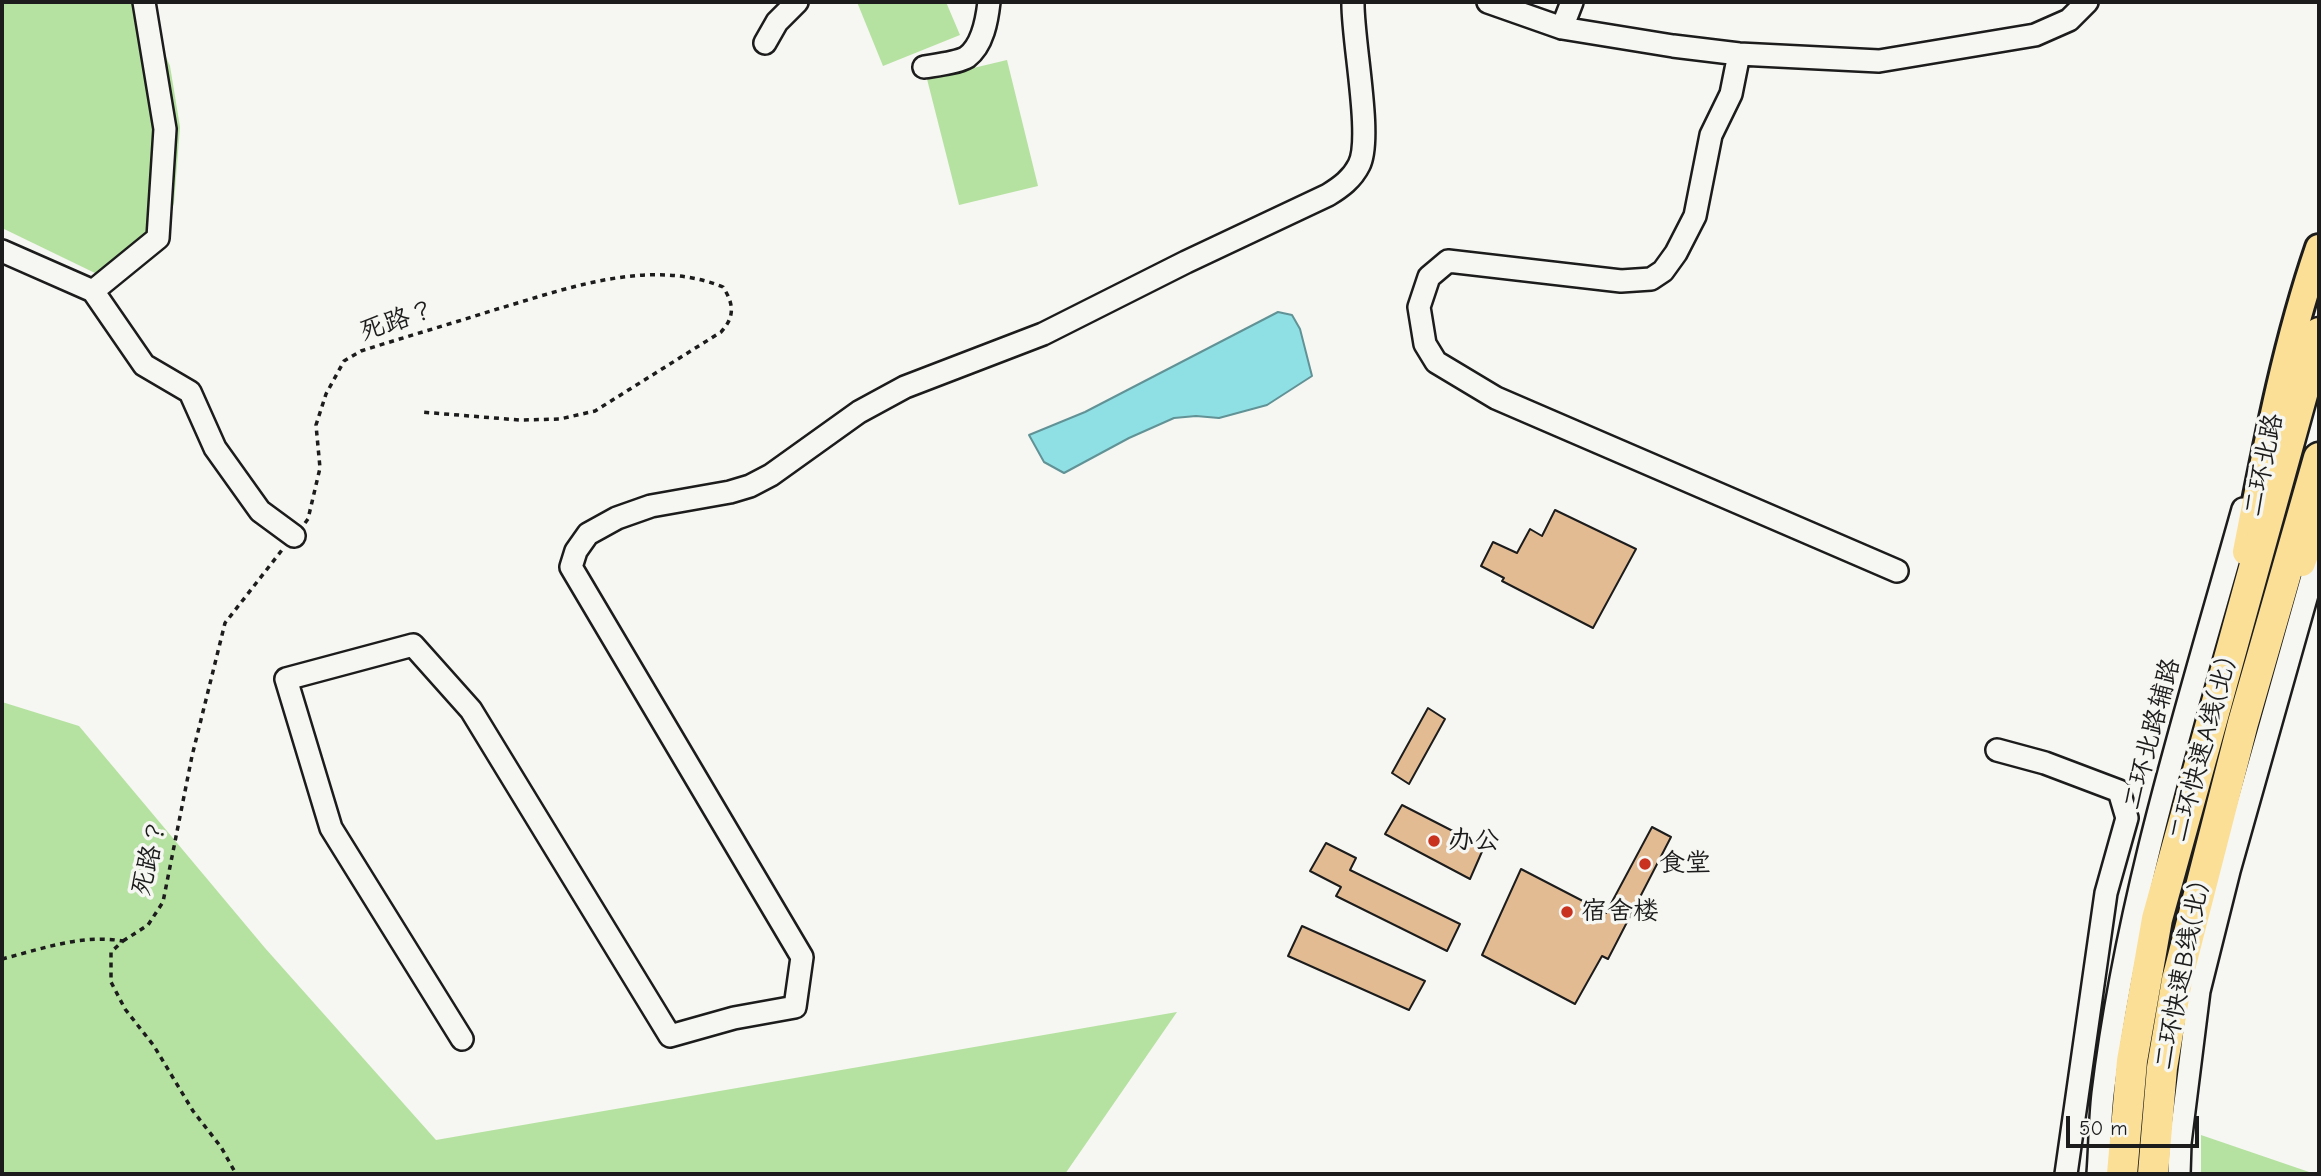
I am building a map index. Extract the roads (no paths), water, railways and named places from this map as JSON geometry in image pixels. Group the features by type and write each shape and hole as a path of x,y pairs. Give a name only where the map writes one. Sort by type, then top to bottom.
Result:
{"highway":[{"name":"二环快速A线(北)","path":"2122,1174 2132,1060 2148,965 2170,869 2221,684 2309,324"},
{"name":"二环快速B线(北)","path":"2153,1174 2162,1068 2177,980 2205,862 2319,457"}],"main road":[{"path":"2309,324 2319,248"},
{"path":"2252,692 2319,515"}],"street":[{"path":"93,290 158,239 165,130 144,2"},
{"path":"765,43 776,22 797,2"},
{"path":"924,67 966,57 978,44 987,20 989,2"},
{"path":"462,1039 331,828 286,679 413,645 471,710 670,1036 734,1018 794,1007 802,957 571,567 576,551 587,534 617,518 651,506 750,486 771,475 859,412 905,387 1043,334 1328,195 1348,181 1361,163 1363,148 1353,2"},
{"path":"1488,2 1562,27 1739,54 1879,61 2035,35 2069,20 2087,2"},
{"path":"1562,27 1573,2"},
{"path":"1739,54 1731,94 1711,135 1695,216 1676,253 1663,271 1651,279 1621,281 1448,261 1429,278 1419,307 1426,344 1436,362 1496,397 1897,571"},
{"path":"2,250 93,290 144,365 190,391 222,459 260,511 294,536"},
{"name":"二环北路辅路","path":"2098,1174 2103,1097 2130,932 2181,729 2309,324"},
{"path":"2179,1174 2180,1143 2199,991 2229,871 2319,552"},
{"path":"1997,750 2045,763 2119,791 2127,818 2106,893 2066,1174"}],"water":[{"path":"1278,312 1292,315 1300,329 1312,376 1267,405 1219,418 1174,418 1129,438 1064,473 1044,462 1029,435 1085,412"}],"place":[{"name":"办公","path":"1434,841"},
{"name":"食堂","path":"1645,864"},
{"name":"宿舍楼","path":"1567,912"}]}
